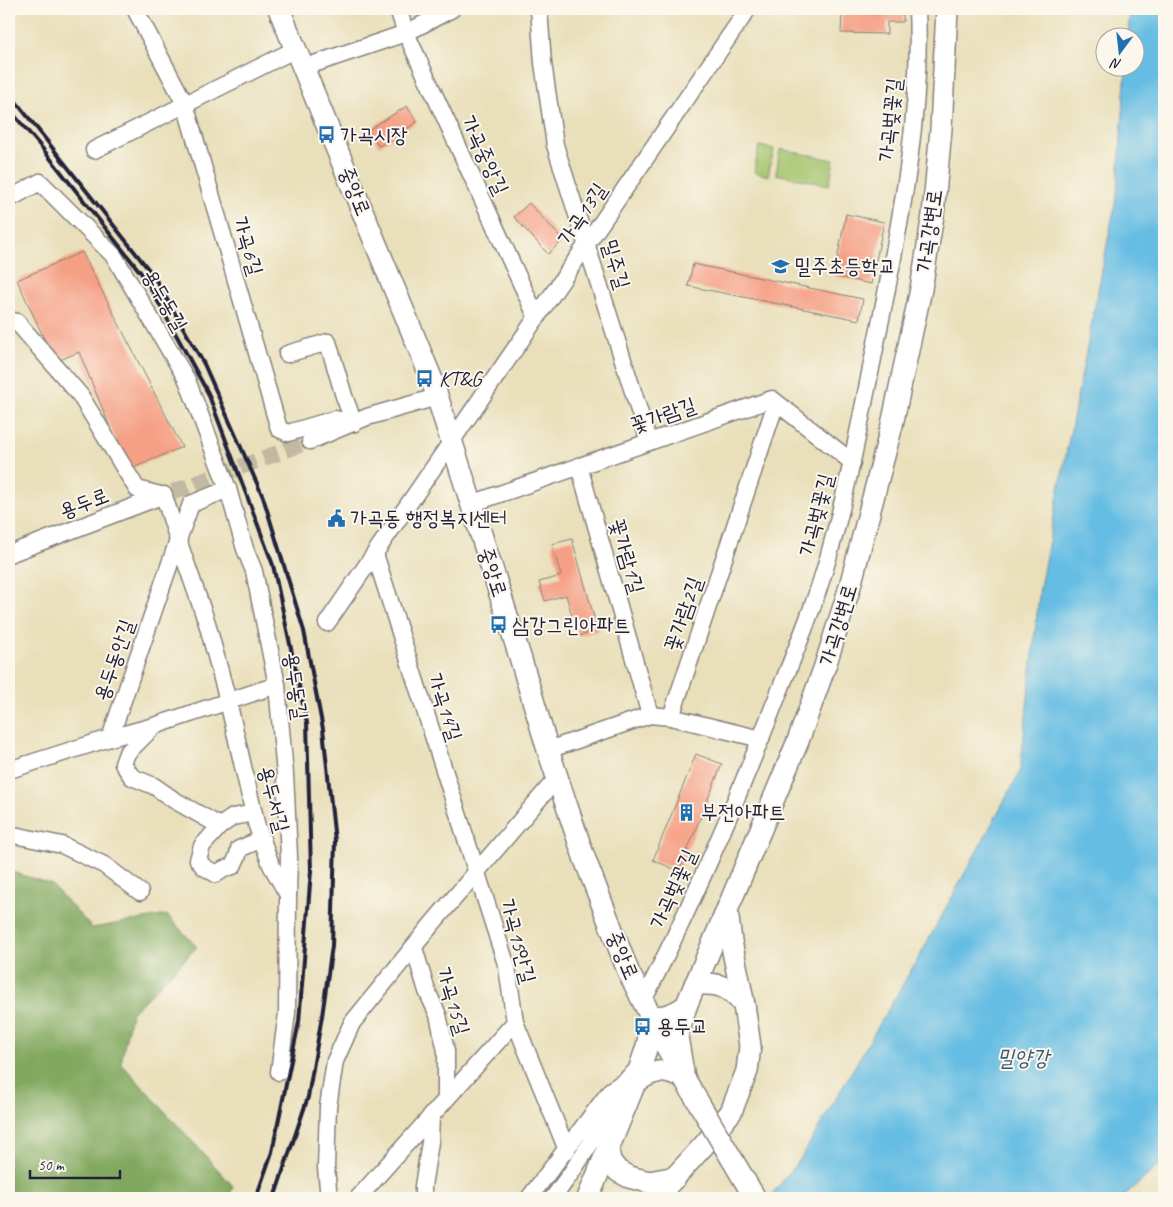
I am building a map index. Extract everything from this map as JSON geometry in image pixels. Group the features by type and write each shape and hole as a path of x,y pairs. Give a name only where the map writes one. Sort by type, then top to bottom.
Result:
{"main road":[{"name":"중앙로","path":"279,9 432,380 557,778 587,866 628,971 684,1078 755,1198"},
{"name":"가곡강변로","path":"684,1078 676,1037 695,984 798,741 825,666 849,590 892,425 921,289 934,215 941,129 947,9"},
{"path":"656,1198 731,1112 747,1071 750,1046 726,910"},
{"path":"695,984 712,983 728,989 735,993 744,1005"},
{"path":"647,1008 660,1018 668,1016 686,1006"},
{"path":"588,1198 608,1150 650,1032 647,1008"},
{"path":"634,1076 644,1076 659,1071 671,1072 684,1078"},
{"path":"608,1150 610,1161 618,1171 628,1177 649,1182 676,1177"}],"street":[{"name":"가곡6길","path":"135,9 185,104 279,429 288,433 335,419 354,423"},
{"name":"가곡중앙길","path":"398,9 406,33 537,318"},
{"path":"94,150 185,104 300,58 406,33 452,9"},
{"name":"밀주길","path":"539,9 555,145 649,442"},
{"name":"가곡벚꽃길","path":"647,1008 666,955 734,806 808,619 825,567 852,462 898,232 912,132 919,42 917,9"},
{"name":"가곡13길","path":"452,443 741,13"},
{"name":"용두동길","path":"9,199 40,182 114,256 187,380 228,489 245,549 254,571 277,685 285,774 289,857 288,895"},
{"path":"9,320 17,322 80,395 136,489 169,494 178,540"},
{"path":"287,354 328,342 354,423"},
{"path":"310,441 367,418 438,397"},
{"name":"꽃가람길","path":"472,504 772,399 776,403"},
{"path":"776,403 852,462"},
{"name":"꽃가람2길","path":"671,717 776,403"},
{"path":"327,623 452,443"},
{"name":"꽃가람1길","path":"579,466 650,715"},
{"path":"178,540 191,504 228,489"},
{"name":"용두로","path":"9,554 169,494"},
{"name":"용두서길","path":"178,540 208,623 262,840 271,865 288,895"},
{"name":"용두동안길","path":"110,738 178,540"},
{"name":"가곡14길","path":"375,554 476,873"},
{"path":"9,770 154,726 277,685"},
{"path":"548,750 650,715 671,717 761,739"},
{"path":"154,726 127,753 123,764 132,777 154,786 174,800 220,826"},
{"path":"329,1198 326,1168 328,1107 335,1061 352,1024 432,924 557,778"},
{"path":"254,813 233,818 220,826 202,846 198,860 204,867 216,874 234,866 239,849 262,840"},
{"path":"9,834 62,845 104,865 140,892"},
{"name":"가곡15안길","path":"476,873 507,967 514,1022 567,1150"},
{"path":"279,1072 287,1014 288,895"},
{"name":"가곡15길","path":"414,948 427,991 438,1015 446,1051 446,1098"},
{"path":"358,1198 514,1022"},
{"path":"529,1198 611,1090 634,1076"},
{"path":"553,1198 569,1177 634,1076"},
{"path":"422,1198 430,1142 431,1115"}],"green space":[{"path":"759,146 774,149 768,176 754,172"},
{"path":"780,149 834,160 829,185 776,174"},
{"path":"9,871 51,884 92,928 167,915 197,947 131,1014 121,1063 233,1186 229,1198 9,1198"}],"water":[{"name":"밀양강","path":"1130,9 1164,9 1164,1161 1122,1198 769,1198 801,1158 923,950 1020,772 1040,587 1117,194 1125,78 1146,78 1146,28 1129,28"}],"building":[{"path":"884,9 903,9 903,22 887,22 887,34 841,33 842,13 883,14"},
{"path":"407,106 417,122 379,146 368,130"},
{"path":"529,203 563,240 548,254 514,217"},
{"path":"846,214 884,222 871,284 834,276"},
{"path":"82,252 182,447 128,470 79,352 55,362 17,280"},
{"path":"693,264 863,299 859,320 688,286"},
{"path":"572,539 598,631 578,636 566,595 545,601 539,582 561,576 552,544"},
{"name":"부전아파트","path":"696,754 722,764 679,871 653,860"}],"tunnel":[{"path":"173,492 310,441"}],"railway":[{"path":"9,93 153,275 204,364 263,497 304,631 323,729 335,841 332,946 308,1097 274,1198"},
{"path":"9,109 145,278 208,393 273,565 307,723 311,871 299,1022 272,1152 256,1198"}],"place":[{"name":"가곡시장","path":"326,135"},
{"name":"밀주초등학교","path":"780,266"},
{"name":"KT&G","path":"425,379"},
{"name":"가곡동 행정복지센터","path":"336,518"},
{"name":"삼강그린아파트","path":"498,625"},
{"name":"부전아파트","path":"687,812"},
{"name":"용두교","path":"643,1026"}]}
